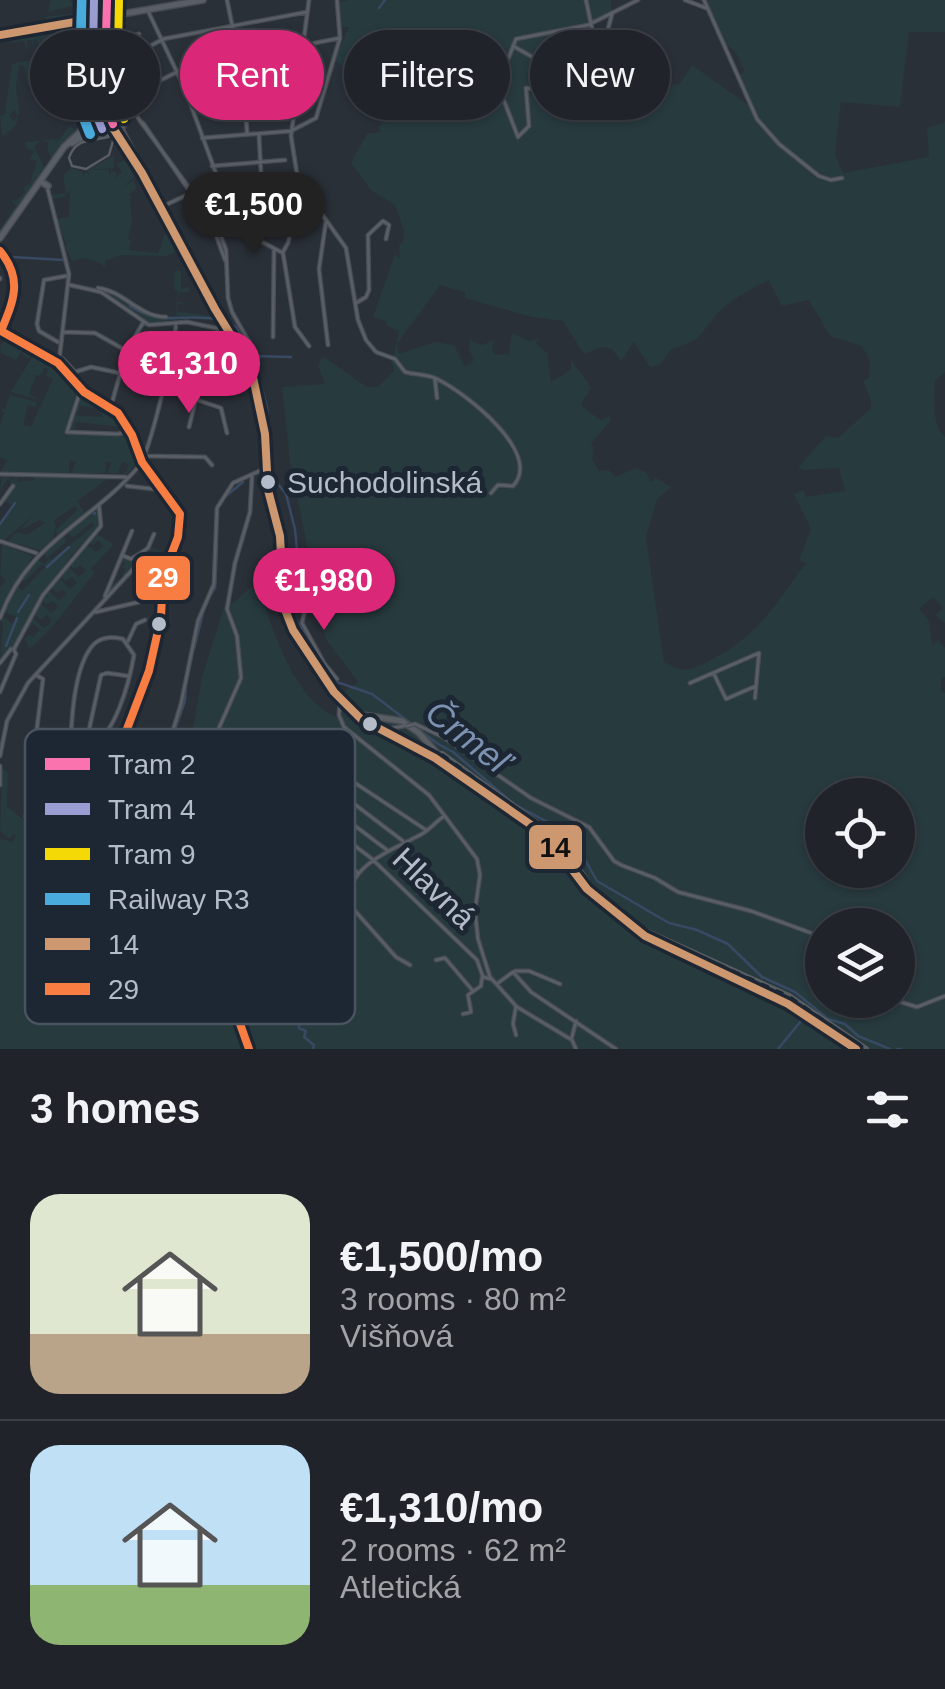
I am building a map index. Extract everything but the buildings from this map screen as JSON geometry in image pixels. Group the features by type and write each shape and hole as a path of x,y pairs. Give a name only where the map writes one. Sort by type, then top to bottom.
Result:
{"main road":[{"path":"0,35 203,0"},
{"path":"108,1 126,13"},
{"path":"108,1 108,30"},
{"path":"92,19 108,1"},
{"path":"104,30 108,17"},
{"path":"92,19 104,30"},
{"path":"111,120 251,368 264,434 269,498 280,542 287,617 340,700 352,712 437,757"},
{"path":"0,238 62,151 92,121"},
{"path":"62,151 81,137 115,130"},
{"path":"40,181 48,186"},
{"path":"0,251 18,276 6,333 60,361 81,389 110,408 129,430 142,457 179,511 181,524 164,576 161,617 147,679 127,729"},
{"path":"352,712 406,723 452,770 547,836 588,889 646,936 788,1004 856,1049"},
{"path":"378,716 374,721 378,728"},
{"path":"240,1024 249,1049"}],"street":[{"path":"78,2 91,0"},
{"path":"227,0 232,30"},
{"path":"304,30 309,0"},
{"path":"202,138 291,131 317,116 340,38 336,0"},
{"path":"586,0 593,30"},
{"path":"513,46 595,92 594,97 580,102 562,101 553,100 535,88 526,88 530,126 518,137 498,85 513,46 520,37 591,24 638,0"},
{"path":"685,0 707,7"},
{"path":"704,0 764,128 819,176 842,178"},
{"path":"148,10 180,80"},
{"path":"161,40 307,12"},
{"path":"608,30 612,12"},
{"path":"324,41 340,38"},
{"path":"160,80 180,71"},
{"path":"115,130 124,120"},
{"path":"140,120 216,227 226,248 228,301 256,354"},
{"path":"196,120 226,201 226,228"},
{"path":"246,120 247,134"},
{"path":"292,120 292,155 300,190 288,243 282,252 295,328 308,346"},
{"path":"92,121 89,129 94,134"},
{"path":"252,237 262,193 259,134"},
{"path":"211,166 285,160"},
{"path":"49,168 48,186 70,276 59,342 60,361 72,371 91,367 222,409 228,433"},
{"path":"161,207 190,193 214,174"},
{"path":"300,190 327,220 346,250 362,333 374,350 396,359 405,372 435,378 492,419 518,454 518,482 513,486 498,485 491,492"},
{"path":"355,304 369,290 368,236 390,213"},
{"path":"327,220 319,270 328,346"},
{"path":"386,221 386,240"},
{"path":"216,227 252,237 282,252"},
{"path":"273,338 274,251"},
{"path":"59,342 38,329 44,280 70,276"},
{"path":"68,285 101,292 144,323 186,322 227,329"},
{"path":"98,288 112,291 150,316 166,317"},
{"path":"110,408 127,350 144,323"},
{"path":"0,618 17,582 37,554 127,478 142,457 176,324"},
{"path":"61,332 94,333 127,350"},
{"path":"207,366 230,374 251,368"},
{"path":"123,367 164,377"},
{"path":"435,378 437,398"},
{"path":"81,389 68,432 120,434 129,430"},
{"path":"189,428 196,401"},
{"path":"142,457 206,457 212,466"},
{"path":"173,729 202,607 214,584 216,508 233,482 266,468"},
{"path":"0,474 115,474 127,478"},
{"path":"220,729 241,678 238,640 227,609 250,512 252,477"},
{"path":"0,504 12,486"},
{"path":"127,486 164,490"},
{"path":"0,663 14,649 43,595 99,529 102,520 98,504"},
{"path":"0,756 12,707 36,673 94,612 119,567 132,531"},
{"path":"119,567 148,549 154,534"},
{"path":"0,541 37,554"},
{"path":"139,554 155,561"},
{"path":"123,555 131,559"},
{"path":"144,591 139,586 148,558"},
{"path":"104,597 135,567 152,577"},
{"path":"303,637 302,620 310,588"},
{"path":"94,612 139,602"},
{"path":"128,642 136,624 145,620"},
{"path":"71,729 85,660 102,639 115,638 128,642 134,660 109,729"},
{"path":"0,692 16,654 14,649"},
{"path":"690,684 758,653 756,698"},
{"path":"319,662 337,679"},
{"path":"37,729 45,664"},
{"path":"90,729 101,675 107,672 129,676"},
{"path":"36,673 43,679"},
{"path":"713,673 726,700 756,686"},
{"path":"340,700 339,715 348,729"},
{"path":"378,728 415,724 443,737 531,798 588,827 621,865 656,878 678,892 805,931"},
{"path":"399,738 398,732 404,726"},
{"path":"355,735 429,795 479,862 476,925 491,979 516,1006 572,1040"},
{"path":"0,766 0,785"},
{"path":"355,783 427,830"},
{"path":"355,805 404,842"},
{"path":"355,879 373,860 444,816"},
{"path":"355,826 388,851"},
{"name":"Hlavná","path":"355,847 477,960 483,977 491,979"},
{"path":"355,870 359,873"},
{"path":"355,911 396,957 410,965"},
{"path":"436,960 444,958 473,991"},
{"path":"497,984 514,972 529,971 560,984"},
{"path":"514,972 531,992 616,1049"},
{"path":"463,1014 472,1012 467,1002 481,986 483,977"},
{"path":"915,1008 945,996"},
{"path":"516,1006 512,1024 516,1034"},
{"path":"576,1019 572,1040 576,1049"}],"green space":[{"path":"51,0 71,0 72,4 100,0 95,13 80,13 75,20 46,25 45,17 78,13 76,5 48,12"},
{"path":"611,0 611,11 592,22 595,30 530,30 530,120 670,120 670,84 680,84 692,65 751,107 738,76 745,72 735,51 723,43 704,0 945,0 945,32 909,32 900,107 841,102 835,155 843,173 929,157 927,128 945,122 945,372 935,381 934,403 945,437 945,623 936,615 943,608 933,597 919,609 929,621 932,645 938,640 945,648 941,692 945,693 945,1049 0,1049 0,839 13,842 16,836 10,839 0,831 2,768 8,773 7,806 24,820 25,828 25,1024 355,1024 355,729 193,729 202,677 225,604 232,604 251,587 260,593 301,685 313,701 343,719 340,695 358,682 326,639 290,461 282,387 325,384 318,366 322,358 367,387 378,387 394,371 390,356 394,354 399,331 373,317 395,254 400,258 404,231 395,205 371,190 351,163 367,134 381,132 378,127 385,120 510,120 510,30 348,30 349,27 341,27 339,2","holes":["769,280 782,306 809,300 830,336 862,346 870,361 869,378 863,381 871,408 838,438 826,436 798,467 839,468 845,491 806,497 804,490 794,494 811,529 799,560 806,564 749,634 690,669 664,662 646,537 657,499 671,487 656,478 650,482 647,473 636,468 615,477 609,470 599,471 592,459 591,444 611,420 609,416 600,420 581,405 591,387 571,360 571,370 551,382 547,353 536,343 539,339 529,341 512,333 509,354 496,355 492,350 494,340 482,345 470,340 474,360 465,367 454,345 435,342 399,354 397,344 440,285 465,292 465,298 532,317 563,321 584,354 602,347 612,349 621,361 634,342 650,367 661,363 672,349 697,338 731,302"]},
{"path":"93,23 99,30 52,30"},
{"path":"30,34 27,49 24,41 11,43 11,37"},
{"path":"344,39 344,66 335,60"},
{"path":"30,60 30,85 24,66 19,65 16,88 20,114 15,109 9,115 14,121 18,116 17,123 2,136 0,116 5,114 12,64"},
{"path":"88,120 52,158 0,235 16,206 10,198 16,201 25,192 23,186 30,184 37,161 29,159 35,151 26,148 26,142 41,141 34,147 44,167 51,158 49,143 42,140 57,142 70,126 74,130"},
{"path":"114,156 114,168 91,170 109,170 109,176 112,171 117,173 115,179 122,171 116,164 127,159 134,177 123,187 134,180 136,189 128,195 133,197 128,239 134,242 130,242 129,250 158,253 166,231 164,223 179,250 166,256 121,255 105,261 105,268 83,258 72,261 56,219 69,217 70,190 64,197 52,199 51,195 66,193 63,175 72,168 83,172 82,176 87,172 90,177 87,170"},
{"path":"175,265 175,271 181,271 181,289 190,286 188,292 179,292 178,302 190,304 178,304 177,311 214,317 216,321 199,317 149,323 99,289 152,315 176,317 178,291 174,290"},
{"path":"10,338 58,366 78,394 82,392 116,414 138,461 128,473 121,473 126,472 129,464 122,462 118,473 107,473 112,463 106,461 105,473 71,473 76,462 70,460 69,473 0,473 7,460 0,457 4,412 0,408 5,409 10,395 37,402 36,407 28,405 23,425 31,427 53,379 46,376 45,367 40,376 36,375 29,394 39,400 11,392 32,357 21,352 16,360 0,352 1,344","holes":["80,406 102,409 102,417 74,415 70,428 74,429 76,422 121,427 121,434 66,432 73,409 78,414"]},
{"path":"2,475 10,475 9,479 14,480 15,475 25,475 17,477 17,482 33,480 34,475 105,475 108,479 77,501 84,512 94,506 57,536 56,530 78,509 75,506 54,520 53,539 40,550 8,541 17,532 27,535 45,523 40,520 20,530 33,516 4,540 0,538 0,522 13,503 4,500 14,484 0,500 12,482 8,479 0,491"},
{"path":"98,509 99,527 42,595 18,642 0,661 2,617 13,623 16,616 3,615 17,584 22,591 45,567 42,564 25,581 20,580 39,556 38,560 45,564 49,559 40,555 65,535 66,542 48,557 51,560 94,526 92,522 74,537 67,533"},
{"path":"97,534 114,544 91,569 95,573 56,622 30,648 25,638 40,630 34,624 24,631 31,616 44,628 52,621 47,615 40,620 34,612 39,602 51,613 58,607 53,601 46,605 42,598 48,590 59,600 67,594 51,588 59,577 70,589 77,583 72,577 66,581 60,576 68,566 78,577 86,571 81,565 74,569 69,565 86,544 96,552 103,546 99,540 93,545 89,543"},
{"path":"2,545 33,556 0,609 0,588 6,580 0,575"},
{"path":"150,547 169,555 159,602 157,583 140,600 132,594 137,589 144,592 150,586 145,580 140,586 144,575 152,578 156,568 149,565 142,574 135,570 129,575 134,569 139,570 143,562 137,558 132,569 108,594 113,583 121,580 124,557 129,561 140,556 146,562 155,562 159,553 149,553"},
{"path":"158,607 151,653 154,619 136,622 128,640 135,621 155,616"}],"waterway":[{"path":"379,8 385,0"},
{"name":"Črmeľ","path":"12,257 63,260"},
{"name":"Črmeľ","path":"130,306 162,318 215,319"},
{"name":"Črmeľ","path":"228,322 236,327 253,356 267,407 271,475 286,494 295,529 299,572 289,593 289,609 334,681 372,694 453,752 514,804 555,826 584,858 597,881 669,923 728,944 762,977 795,992 828,1019 845,1024 858,1036 890,1049"},
{"path":"253,356 291,357"},
{"path":"226,496 243,482"},
{"path":"0,524 15,503"},
{"path":"207,601 215,588 217,546"},
{"path":"47,567 69,547"},
{"path":"18,612 29,595"},
{"path":"194,649 203,613"},
{"path":"6,646 17,618"},
{"path":"175,729 185,701 186,683"},
{"path":"778,1049 805,1016"},
{"path":"299,1024 313,1049"}],"tram line":[{"name":"4","path":"94,0 92,105 102,129"},
{"name":"2","path":"107,0 104,104 113,124"},
{"name":"9","path":"118,30 119,0"},
{"path":"112,120 116,130 109,155 86,169 72,166 69,158 75,147 108,137 113,124"}],"railway":[{"path":"442,754 559,839 590,886 639,928 789,996 866,1049"}],"rail line":[{"name":"R3","path":"82,0 79,106 90,134"}],"transit line":[{"name":"14","path":"0,35 92,19 103,26 104,114 142,173 251,368 265,434 268,490 280,536 284,607 293,630 334,692 361,719 435,758 547,836 587,889 645,936 788,1004 856,1049"},
{"name":"29","path":"0,251 14,280 10,309 1,331 58,363 84,392 118,413 142,462 180,514 178,537 163,576 161,617 149,671 127,729"},
{"name":"29","path":"240,1024 249,1049"}],"place":[{"name":"Suchodolinská","path":"268,482"}]}
